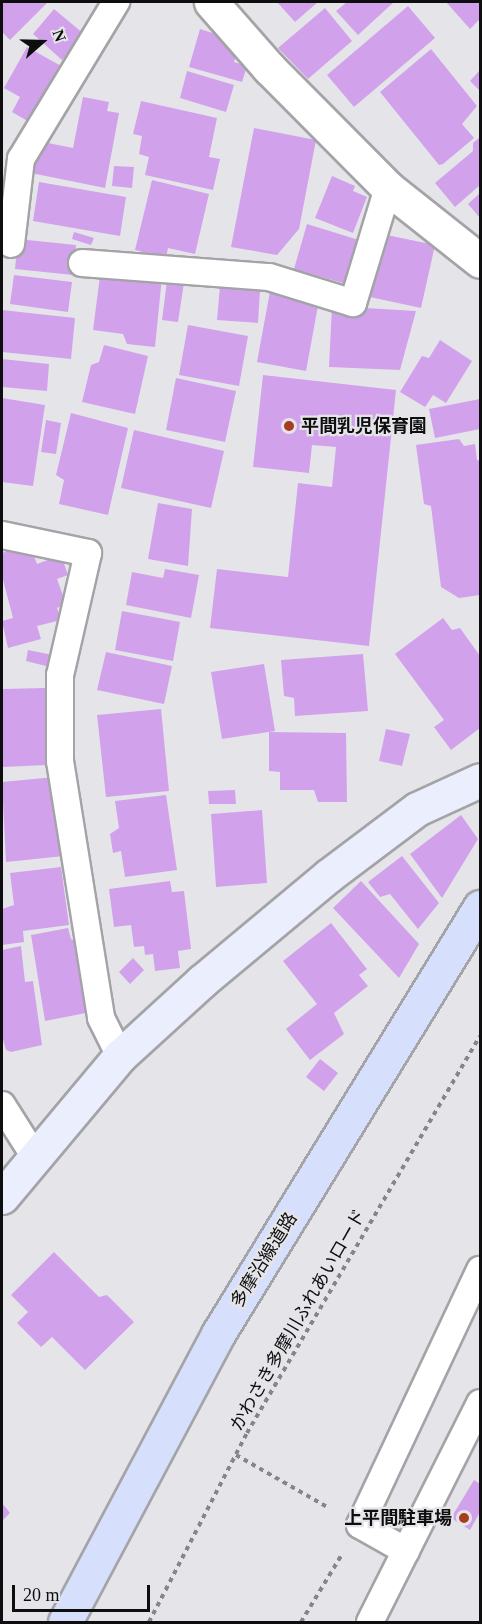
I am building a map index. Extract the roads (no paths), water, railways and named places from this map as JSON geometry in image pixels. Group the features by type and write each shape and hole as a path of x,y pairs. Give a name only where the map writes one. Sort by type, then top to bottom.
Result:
{"main road":[{"name":"多摩沿線道路","path":"65,1623 218,1335 480,907"}],"street":[{"path":"212,2 269,68 388,188 480,261"},
{"path":"2,1197 120,1056 327,876 417,809 480,780"}],"lane":[{"path":"11,244 21,159 116,2"},
{"path":"82,263 269,277 352,303 388,188"},
{"path":"2,535 87,553 60,675 60,761 102,1018 120,1056"},
{"path":"2,1105 36,1157"},
{"path":"406,1551 360,1525 480,1270"},
{"path":"370,1623 480,1403"}],"place":[{"name":"平間乳児保育園","path":"289,426"},
{"name":"上平間駐車場","path":"464,1518"}]}
